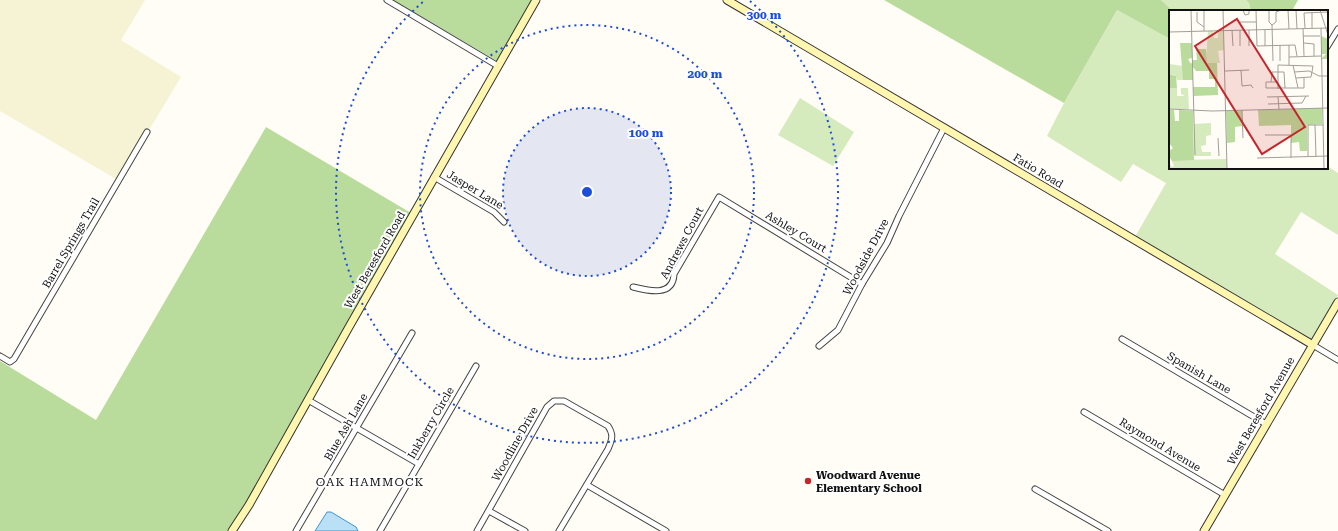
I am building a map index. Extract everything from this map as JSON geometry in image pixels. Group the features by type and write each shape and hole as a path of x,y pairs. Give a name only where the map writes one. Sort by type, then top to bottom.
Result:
{"street":[{"path":"387,0 498,66"},
{"name":"West Beresford Road","path":"232,531 249,505 434,177 536,0"},
{"name":"Fatio Road","path":"727,0 1338,360"},
{"path":"1328,45 1338,28"},
{"name":"Woodside Drive","path":"819,346 838,330 862,284 887,243 899,216 944,128"},
{"name":"Barrel Springs Trail","path":"0,356 10,362 14,359 147,132"},
{"name":"Jasper Lane","path":"434,177 494,212 504,222"},
{"name":"Ashley Court","path":"719,197 862,284"},
{"name":"Andrews Court","path":"634,287 658,292 670,286 674,281 674,274 719,197"},
{"name":"West Beresford Avenue","path":"1204,531 1338,302"},
{"name":"Blue Ash Lane","path":"296,531 412,333"},
{"name":"Spanish Lane","path":"1122,339 1266,424"},
{"name":"Inkberry Circle","path":"380,531 476,366"},
{"path":"308,400 419,464"},
{"name":"Woodline Drive","path":"477,531 547,408 554,401 564,401 608,426 613,438 559,531"},
{"name":"Raymond Avenue","path":"1084,412 1224,495"},
{"path":"587,484 666,531"},
{"path":"1035,489 1108,531"},
{"path":"489,511 525,531"}],"shaded area":[{"path":"0,0 145,0 121,40 181,77 149,130 146,128 116,179 0,111"}],"green space":[{"path":"393,0 532,0 497,61"},
{"path":"884,0 1161,0 1172,10 1169,10 1169,38 1117,10 1064,103"},
{"path":"1161,0 1246,0 1249,3 1251,10 1172,10"},
{"path":"1246,0 1298,0 1293,10 1251,10 1249,3"},
{"path":"1117,10 1169,38 1169,169 1328,169 1328,167 1338,173 1338,235 1301,212 1275,254 1338,295 1312,339 1135,237 1166,183 1133,164 1121,182 1047,136"},
{"path":"800,98 854,132 833,166 778,135"},
{"path":"266,127 411,213 229,531 0,531 0,361 96,420"}],"water":[{"path":"327,512 331,512 356,527 358,531 315,531"}],"place":[{"name":"Woodward Avenue Elementary School","path":"808,481"}],"district":[{"name":"OAK HAMMOCK","path":"370,482"}]}
